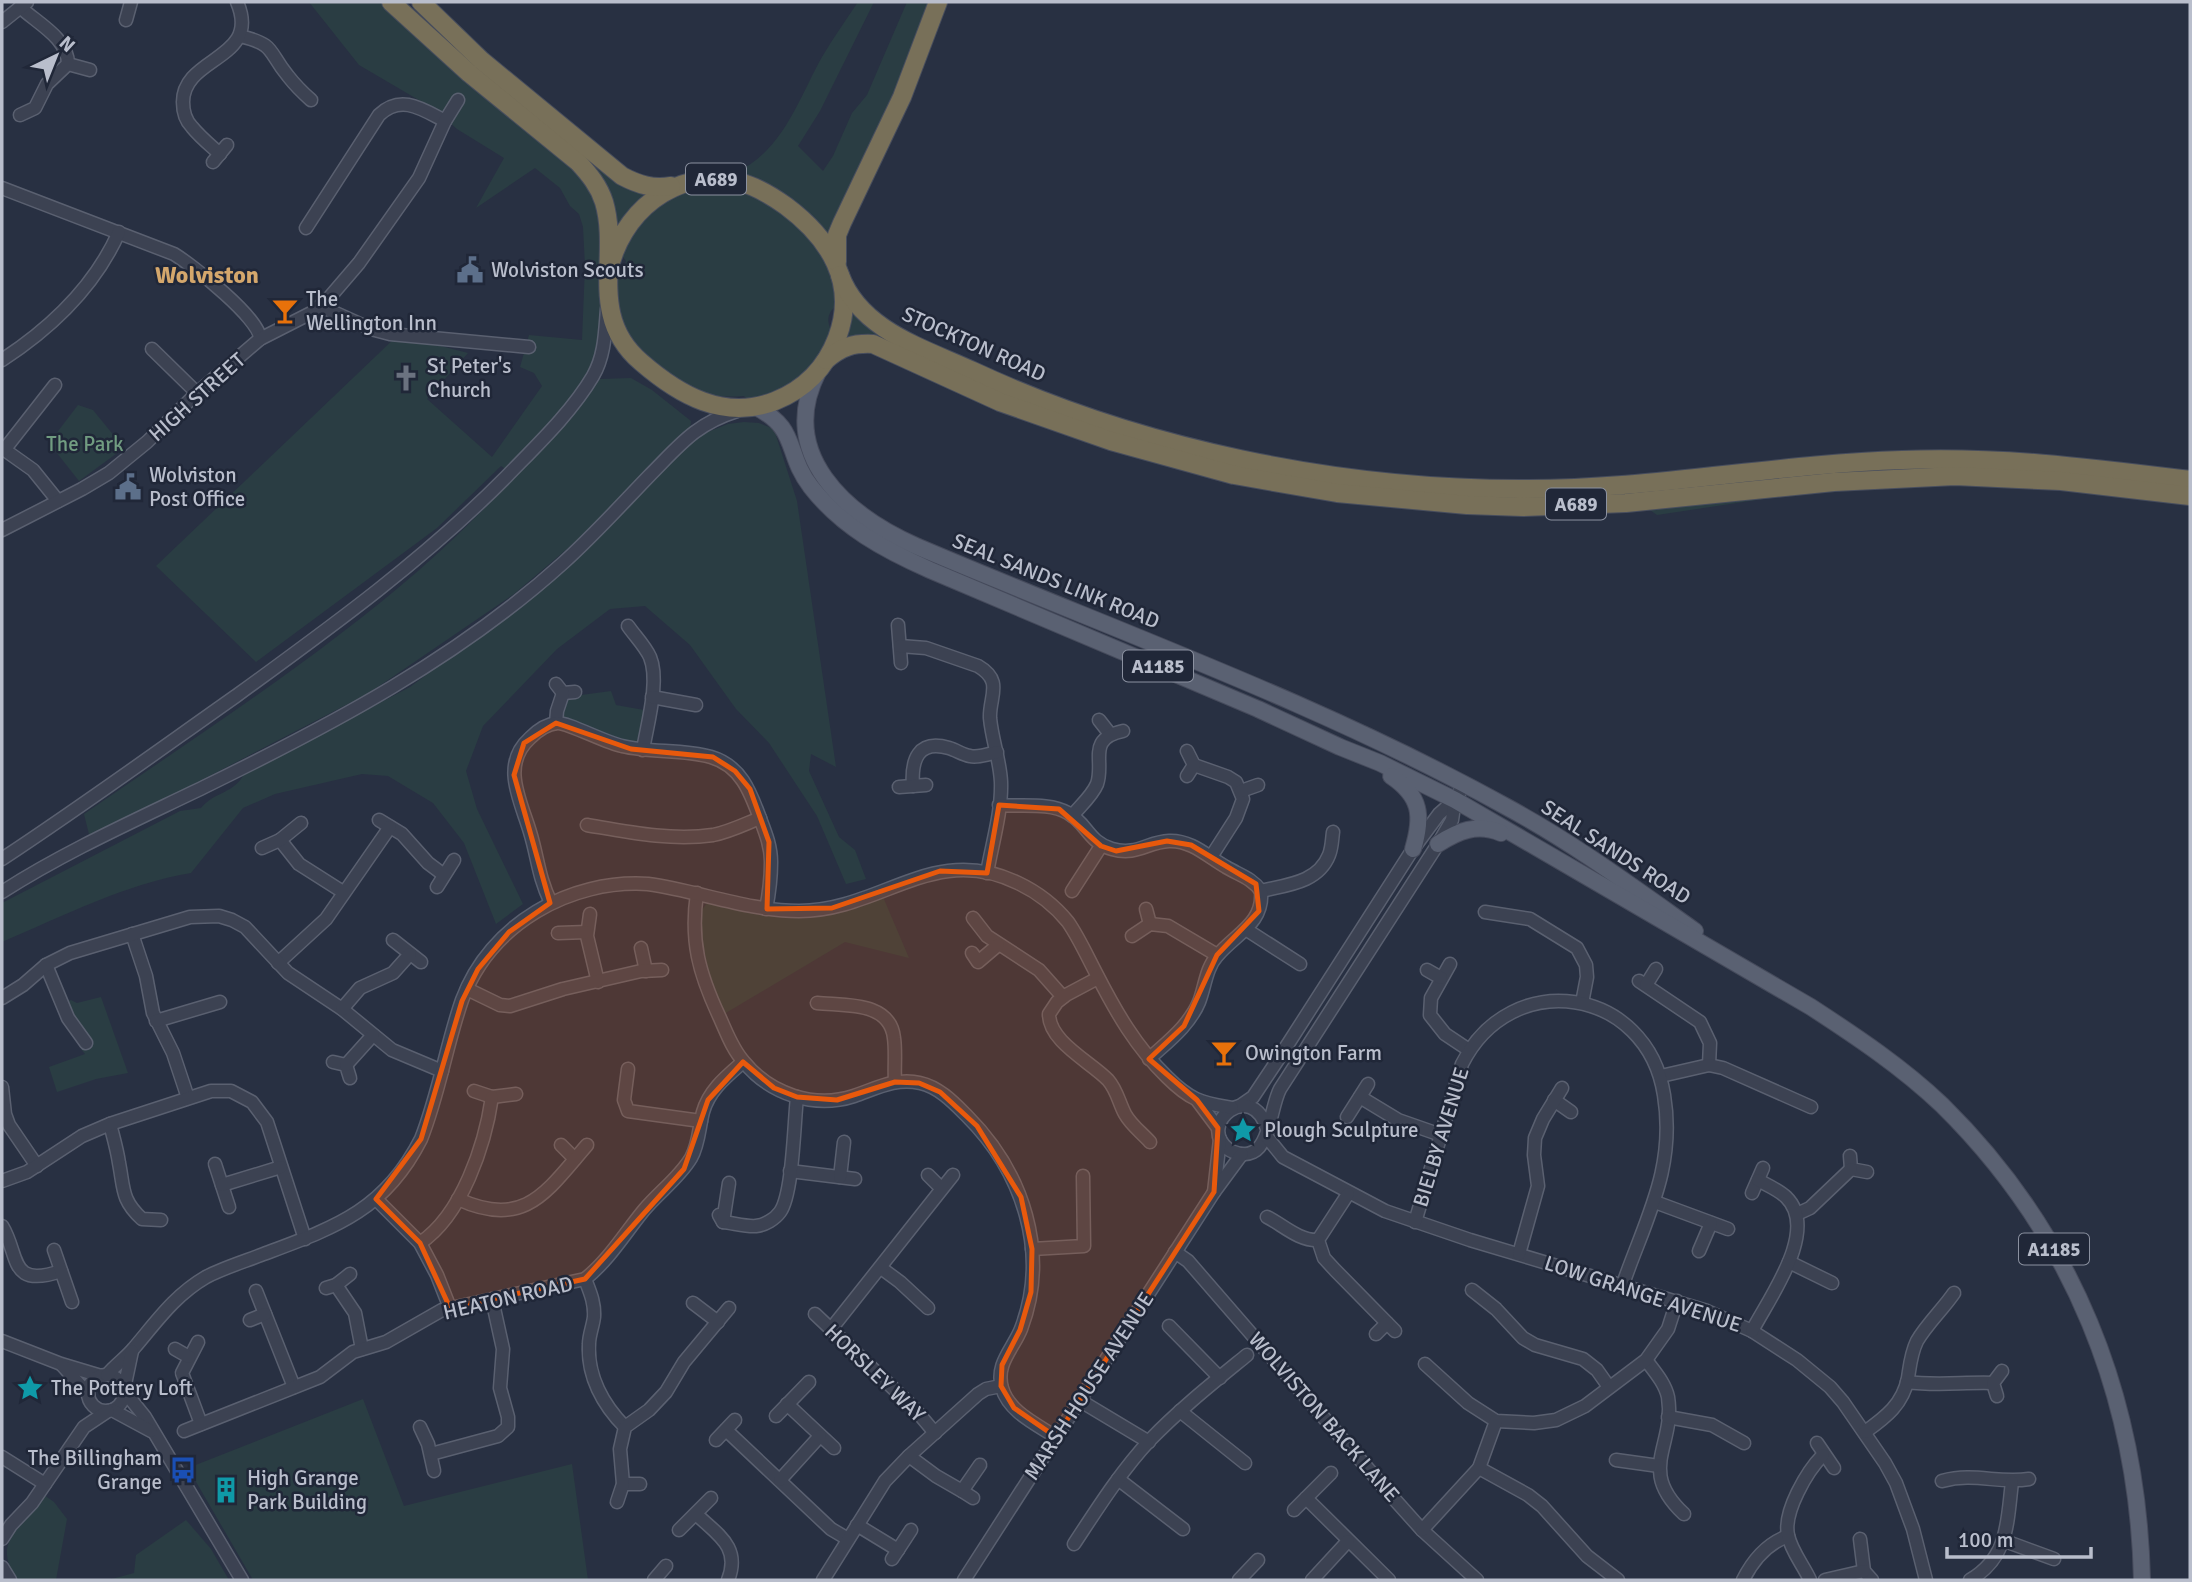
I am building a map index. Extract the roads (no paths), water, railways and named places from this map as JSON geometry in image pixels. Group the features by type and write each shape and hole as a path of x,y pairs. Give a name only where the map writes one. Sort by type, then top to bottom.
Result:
{"highway":[{"name":"A689","path":"391,2 469,74 588,172 596,183 604,204 608,300 623,341 638,360 650,369 696,400 720,407 750,407 789,395 822,366 839,334 842,318 843,294 837,235 901,97 938,2"},
{"name":"A689","path":"421,2 481,60 622,176 638,184 658,188 713,179 738,181 775,198 814,228 824,240 839,270"},
{"name":"A689","path":"608,274 614,249 633,217 662,194 685,184"},
{"name":"STOCKTON ROAD","path":"839,270 845,287 857,306 872,321 1106,434"},
{"name":"STOCKTON ROAD","path":"822,366 837,350 848,346 864,344 882,347 1000,402 1106,434"},
{"name":"A689","path":"1106,434 1234,475 1292,486 1408,501 1467,505 1626,503 1834,482 1955,476 2061,481 2190,480"},
{"name":"A689","path":"2141,482 2190,496"}],"main road":[{"name":"SEAL SANDS LINK ROAD","path":"822,366 810,390 805,414 808,444 817,466 833,490 863,517 916,546 1341,722 1464,784"},
{"name":"SEAL SANDS LINK ROAD","path":"750,407 769,414 785,429 803,475 823,502 842,520 880,547 1258,709 1380,763 1455,800"},
{"name":"A1185","path":"1340,747 1401,782 1415,800 1420,828 1413,849"},
{"name":"SEAL SANDS ROAD","path":"1464,784 1576,848 1697,932 1739,965"},
{"name":"SEAL SANDS ROAD","path":"1455,800 1854,1035 1904,1072 1941,1104 1975,1139 2036,1219 2079,1296 2114,1388 2133,1473 2142,1580"},
{"path":"1438,844 1455,833 1481,828 1525,841"}],"street":[{"path":"126,20 131,2"},
{"path":"220,154 191,127 186,118 184,91 194,74 222,56 240,36 241,14 237,2"},
{"path":"2,22 24,5 58,39 68,56 68,64 47,84 34,108 20,115"},
{"path":"240,36 264,43 274,52 288,77 304,86 311,100"},
{"path":"68,64 90,70"},
{"name":"HIGH STREET","path":"2,530 82,489 127,460 197,393 260,339 320,306 359,263 419,178 445,121 458,100"},
{"path":"306,228 379,115 387,108 407,103 445,121"},
{"path":"2,188 174,254 209,280 246,316 258,329 260,339"},
{"path":"303,204 315,213"},
{"path":"2,360 34,340 77,296 107,259 119,232"},
{"path":"2,859 111,785 361,605 483,499 556,423 593,375 602,353 608,300"},
{"path":"320,306 371,329 390,334 522,350"},
{"path":"152,349 197,393"},
{"path":"55,385 3,449 33,470 58,502"},
{"path":"2,892 75,851 353,711 416,672 502,612 563,563 681,442 711,420 750,407"},
{"path":"628,625 647,652 653,666 652,697 643,750"},
{"path":"898,625 901,663"},
{"path":"638,639 649,630"},
{"path":"900,646 926,648 985,670 993,685 990,713 1001,782 987,873"},
{"path":"678,702 681,687"},
{"path":"556,723 557,711 565,689"},
{"path":"652,697 696,705"},
{"path":"1099,720 1110,734"},
{"path":"551,903 536,866 531,834 517,794 514,775 517,758 524,743 544,727 556,723 575,728 609,744 701,755 725,763 743,780 769,842 772,860 766,909"},
{"path":"1072,816 1094,790 1099,777 1098,751 1110,734 1123,731"},
{"path":"899,787 920,785 913,764 919,753 930,747 943,747 973,757 997,752"},
{"path":"1188,751 1190,771 1228,777 1236,782 1243,799 1236,818 1212,857"},
{"name":"MARSH HOUSE AVENUE","path":"1214,1192 1219,1134 1224,1114 1253,1097 1413,849 1439,814 1455,800 1464,784"},
{"path":"1241,791 1258,785"},
{"name":"MARSH HOUSE AVENUE","path":"964,1580 1214,1192 1245,1154 1258,1149 1267,1133 1274,1101 1280,1089 1438,844 1452,820 1455,800"},
{"path":"999,805 1052,807 1072,816 1101,846 1128,852 1158,843 1176,841 1191,845 1256,884 1261,891 1259,911 1247,930 1217,954 1184,1027 1149,1059"},
{"path":"614,830 616,816"},
{"path":"587,825 651,835 712,835 760,818"},
{"path":"262,848 280,840 301,823"},
{"path":"278,963 320,926 369,860 385,823 405,836 428,863 444,875"},
{"path":"1261,891 1307,879 1337,848 1333,832"},
{"path":"280,840 299,864 343,892"},
{"path":"1072,891 1076,871 1101,846"},
{"path":"437,887 454,860"},
{"path":"84,1427 91,1382 104,1375 132,1351 173,1301 220,1271 305,1239 355,1215 376,1199 414,1153 428,1123 467,989 478,969 509,932 551,903 591,888 630,883 664,886 766,909 800,911 832,908 940,871 987,873 1019,884 1056,909 1077,937 1123,1024 1149,1059 1181,1090 1197,1100 1251,1107 1264,1118 1267,1133"},
{"path":"698,893 694,932 697,962 709,994 743,1062 774,1088 797,1097 836,1100 895,1082 919,1083 940,1092 963,1112 989,1140 1013,1176 1021,1196 1032,1250 1031,1292 1020,1330 1002,1365 1001,1386 1014,1408 1056,1437"},
{"path":"1146,909 1150,924"},
{"path":"590,914 588,945 598,982"},
{"path":"2,998 23,985 46,965 70,953 190,917 219,916 245,927 278,963 300,982 342,1009 400,1055 442,1071"},
{"path":"1492,917 1530,919 1577,948 1586,965 1587,977 1582,1003"},
{"path":"973,918 989,928 998,945 1039,970 1063,997"},
{"path":"1132,936 1150,924 1176,929 1217,954"},
{"path":"1247,930 1295,955"},
{"path":"558,933 587,933"},
{"path":"132,934 146,976 156,1021 173,1053 188,1098"},
{"path":"342,1009 360,988 393,974 416,958 393,940"},
{"path":"972,953 978,962 998,945"},
{"path":"641,948 646,971"},
{"path":"1450,964 1431,998 1430,1015 1445,1034 1469,1050"},
{"path":"46,965 73,1026 86,1043"},
{"path":"1656,969 1642,983 1700,1022 1710,1043 1709,1065"},
{"path":"467,989 500,1005 510,1006 555,992 646,971 662,970"},
{"path":"1427,970 1441,978"},
{"path":"1098,978 1063,997 1049,1014 1050,1026 1085,1063 1107,1080 1128,1118 1148,1144 1160,1132"},
{"name":"BIELBY AVENUE","path":"1415,1222 1462,1064 1469,1050 1492,1023 1520,1007 1549,1000 1582,1003 1600,1009 1630,1029 1641,1041 1661,1076 1667,1135 1664,1170 1655,1202 1623,1284"},
{"path":"156,1021 220,1002"},
{"path":"817,1003 867,1008 878,1011 887,1019 895,1040 895,1082"},
{"path":"73,1026 85,1018"},
{"path":"343,1068 373,1035"},
{"name":"HEATON ROAD","path":"184,1431 320,1377 345,1357 386,1342 450,1308 585,1279 602,1263 645,1208 684,1169 697,1145 704,1110 715,1090 743,1062"},
{"path":"1661,1076 1709,1065 1738,1073 1795,1106 1811,1107"},
{"path":"628,1069 624,1100 628,1111 701,1121"},
{"path":"1348,1117 1367,1084"},
{"path":"2,1087 9,1125 37,1166"},
{"path":"1519,1254 1538,1186 1535,1138 1562,1088"},
{"path":"2,1181 37,1166 82,1136 110,1124 221,1090 242,1095 252,1102 267,1122 305,1239"},
{"path":"474,1091 492,1097 516,1094"},
{"path":"420,1243 437,1230 458,1199 475,1158 492,1097"},
{"path":"729,1183 721,1218 757,1226 772,1220 780,1212 785,1201 790,1171 797,1097"},
{"path":"1360,1097 1398,1120 1441,1135"},
{"path":"1197,1100 1232,1152 1245,1154"},
{"path":"1554,1100 1572,1112"},
{"path":"1135,1126 1146,1117"},
{"path":"110,1124 123,1193 142,1219 161,1220"},
{"name":"LOW GRANGE AVENUE","path":"1267,1133 1283,1157"},
{"path":"840,1177 844,1142"},
{"path":"561,1145 575,1158"},
{"path":"458,1199 489,1211 521,1208 538,1198 587,1145"},
{"name":"LOW GRANGE AVENUE","path":"1245,1154 1283,1157 1348,1194 1385,1211 1677,1301 1752,1331 1797,1360 1829,1387 1866,1432 1896,1483 1913,1529 1926,1580"},
{"path":"1797,1214 1810,1208 1850,1163 1867,1172"},
{"path":"215,1164 229,1206"},
{"path":"222,1185 281,1167"},
{"path":"790,1171 855,1180"},
{"path":"1752,1193 1761,1174 1786,1196 1797,1214 1797,1240 1752,1331"},
{"path":"928,1175 941,1188"},
{"path":"831,1329 953,1175"},
{"path":"1032,1250 1090,1245 1083,1228 1083,1176"},
{"path":"1318,1240 1348,1194"},
{"path":"376,1199 420,1243 450,1308"},
{"path":"1655,1202 1728,1229"},
{"path":"1280,1224 1289,1212"},
{"path":"1267,1217 1309,1240 1318,1240"},
{"path":"137,1232 142,1219"},
{"path":"1699,1251 1711,1223"},
{"path":"2,1226 19,1268 41,1276 61,1271"},
{"path":"1318,1240 1325,1258 1335,1270 1391,1327 1376,1334"},
{"path":"54,1250 72,1302"},
{"name":"WOLVISTON BACK LANE","path":"1175,1252 1188,1261 1422,1530 1477,1580"},
{"path":"1788,1262 1832,1283"},
{"path":"1819,1277 1825,1264"},
{"path":"881,1268 928,1308"},
{"path":"350,1274 331,1287 355,1313 362,1349"},
{"path":"585,1279 592,1297 594,1314 589,1342 590,1365 602,1398 625,1427"},
{"path":"909,1290 919,1279"},
{"path":"1472,1290 1492,1297 1523,1338 1535,1345 1583,1359 1597,1370 1609,1387"},
{"path":"256,1291 294,1387"},
{"path":"1866,1432 1901,1402 1918,1339 1954,1293"},
{"path":"1933,1297 1945,1306"},
{"path":"431,1454 498,1436 508,1427 500,1388 503,1349 492,1299"},
{"path":"1425,1364 1431,1379 1496,1421 1534,1423 1556,1420 1585,1406 1646,1360 1668,1329 1677,1301"},
{"path":"693,1303 718,1322"},
{"path":"617,1502 623,1484 620,1449 625,1427 649,1410 666,1392 684,1362 729,1308"},
{"path":"250,1320 265,1314"},
{"name":"HORSLEY WAY","path":"815,1314 914,1408 935,1433"},
{"path":"1168,1326 1220,1378"},
{"path":"2,1341 61,1364 118,1379 141,1410 242,1580"},
{"path":"198,1342 182,1370 182,1377 201,1424"},
{"path":"175,1349 189,1357"},
{"path":"2,1539 45,1484 84,1427 122,1403 132,1351"},
{"path":"1074,1544 1118,1479 1149,1442 1180,1411 1247,1355"},
{"path":"1646,1360 1667,1394 1668,1417 1659,1466 1662,1485 1669,1507 1684,1514"},
{"path":"61,1364 96,1408 110,1411 152,1431"},
{"path":"1993,1383 2002,1371"},
{"path":"776,1416 809,1382"},
{"path":"1907,1382 1938,1386 1969,1382 1993,1383"},
{"path":"1993,1383 1997,1396"},
{"path":"823,1580 885,1482 909,1456 978,1394 1001,1386"},
{"path":"1079,1401 1149,1442"},
{"path":"787,1404 834,1448"},
{"path":"1180,1411 1245,1462"},
{"path":"1668,1417 1704,1422 1744,1443"},
{"path":"1725,1431 1733,1418"},
{"path":"735,1420 721,1435 780,1480 831,1529 848,1539"},
{"path":"1422,1530 1479,1468 1496,1421"},
{"path":"420,1427 431,1454 434,1471"},
{"path":"780,1480 820,1436"},
{"path":"1810,1580 1788,1536 1788,1515 1820,1449 1833,1468"},
{"path":"909,1456 967,1494 980,1465"},
{"path":"2,1457 45,1484"},
{"path":"1616,1460 1631,1469 1659,1466"},
{"path":"1479,1468 1528,1495 1542,1506 1587,1556 1618,1580"},
{"path":"1942,1481 1959,1471 2012,1482 2029,1479"},
{"path":"1294,1510 1331,1473"},
{"path":"1118,1479 1182,1530"},
{"path":"1969,1580 1988,1566 2005,1541 2012,1482"},
{"path":"623,1484 640,1484"},
{"path":"679,1530 711,1498"},
{"path":"1306,1498 1390,1580"},
{"path":"696,1514 731,1550 732,1570 728,1580"},
{"path":"856,1525 895,1554 911,1530"},
{"path":"1743,1580 1767,1546 1788,1536"},
{"path":"1825,1580 1868,1575 1860,1539"},
{"path":"1312,1580 1348,1541"},
{"path":"2005,1541 2054,1559"},
{"path":"2035,1568 2040,1555"},
{"path":"1239,1580 1258,1560"},
{"path":"653,1580 666,1566"},
{"path":"2,1567 10,1580"}],"place":[{"name":"Wolviston Scouts","path":"470,270"},
{"name":"The Wellington Inn","path":"285,311"},
{"name":"St Peter's Church","path":"406,378"},
{"name":"Wolviston Post Office","path":"128,487"},
{"name":"Owington Farm","path":"1224,1053"},
{"name":"Plough Sculpture","path":"1243,1130"},
{"name":"The Pottery Loft","path":"30,1388"},
{"name":"The Billingham Grange","path":"183,1470"},
{"name":"High Grange Park Building","path":"226,1490"}],"district":[{"name":"Wolviston","path":"207,275"}],"park label":[{"name":"The Park","path":"85,444"}]}
